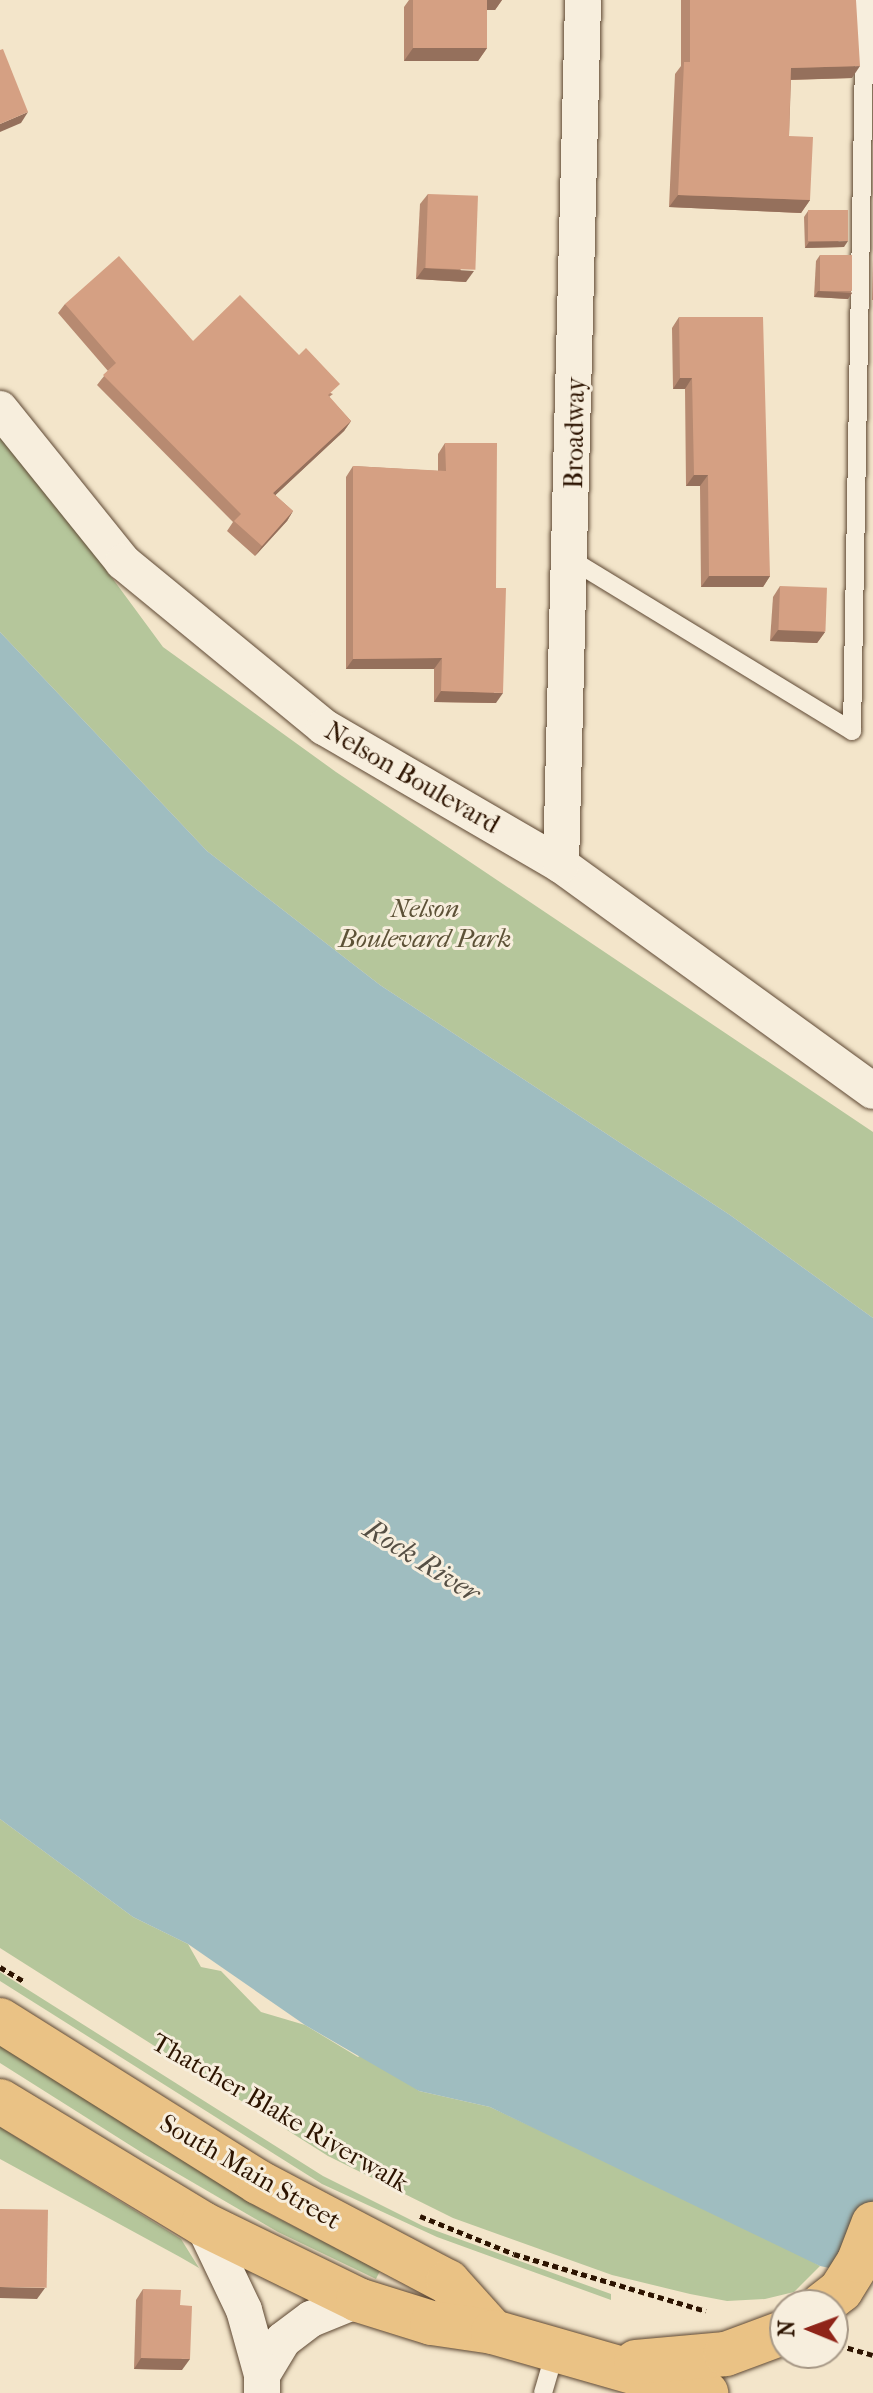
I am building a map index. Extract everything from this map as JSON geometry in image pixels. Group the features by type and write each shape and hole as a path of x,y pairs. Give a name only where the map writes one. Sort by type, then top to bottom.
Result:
{"main road":[{"name":"South Main Street","path":"0,2020 258,2182 448,2282 493,2332"},
{"path":"0,2101 203,2224 358,2300 432,2323 493,2332 706,2393"},
{"path":"842,2289 859,2261 873,2224"},
{"path":"573,2357 657,2362 726,2354 769,2338"}],"street":[{"name":"Broadway","path":"561,865 572,560 583,0"},
{"name":"Nelson Boulevard","path":"0,409 123,562 324,727 561,865 873,1091"},
{"path":"203,2224 244,2310 262,2384"},
{"path":"262,2384 283,2340 311,2319 358,2300"}],"lane":[{"path":"572,560 852,731 865,0"},
{"path":"543,2393 573,2357"}],"path":[{"path":"0,1967 26,1983"},
{"name":"Thatcher Blake Riverwalk","path":"405,2210 514,2254 710,2312"},
{"path":"849,2348 873,2355"}],"green space":[{"name":"Nelson Boulevard Park","path":"0,435 43,484 163,647 336,772 873,1132 873,1318 730,1215 380,985 207,851 0,632"},
{"path":"0,1819 133,1917 188,1944 201,1967 221,1971 261,2012 305,2025 358,2057 367,2051 419,2091 490,2107 783,2244 820,2266 797,2289 769,2289 769,2298 727,2301 612,2275 453,2218 328,2156 0,1948"},
{"path":"0,1972 323,2176 423,2226 611,2294 611,2300 437,2237 322,2184 0,1981"},
{"path":"0,2044 262,2210 380,2271 376,2279 278,2232 144,2154 0,2063"},
{"path":"0,2127 181,2239 209,2284 199,2268 0,2159"}],"water":[{"name":"Rock River","path":"0,632 207,851 380,985 730,1215 873,1318 873,2277 820,2266 490,2107 419,2091 305,2025 188,1944 133,1917 0,1819"}],"building":[{"path":"413,0 487,0 487,48 413,48"},
{"path":"690,0 856,0 860,66 791,68 789,136 813,137 810,200 678,195 684,62 690,62"},
{"path":"3,49 28,112 0,124 0,50"},
{"path":"428,194 478,196 475,270 425,268"},
{"path":"808,210 848,210 848,241 808,241"},
{"path":"820,255 852,255 852,291 820,291"},
{"path":"119,256 193,341 240,295 299,355 306,348 340,384 328,395 351,421 273,493 293,511 262,546 234,521 241,514 103,375 116,363 65,304"},
{"path":"679,317 763,317 770,576 709,576 708,475 694,475 692,378 680,378"},
{"path":"445,443 497,443 496,588 506,588 503,693 441,691 442,658 353,659 353,466 446,471"},
{"path":"780,586 827,588 825,632 778,630"},
{"path":"0,2209 48,2210 47,2288 0,2287"},
{"path":"143,2289 181,2290 180,2305 192,2306 190,2359 141,2358"}]}
